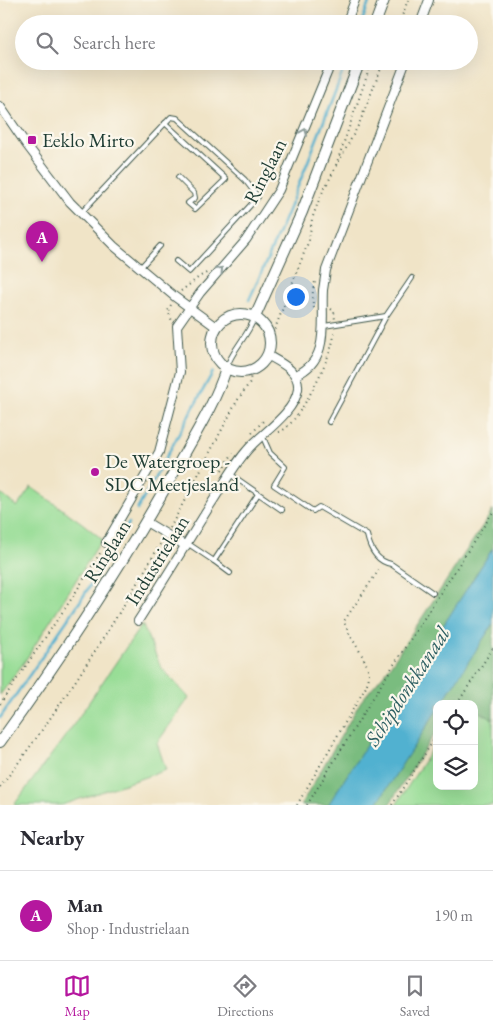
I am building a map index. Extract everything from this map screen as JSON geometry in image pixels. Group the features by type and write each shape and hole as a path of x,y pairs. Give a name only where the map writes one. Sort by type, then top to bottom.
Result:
{"main road":[{"path":"378,15 384,0"},
{"path":"255,317 302,212 357,70"},
{"path":"242,313 255,317 267,330 270,337 268,355 258,367 251,370 242,372 226,369 217,360 212,348 211,340 216,327 222,320 231,315 242,313"},
{"name":"Ringlaan","path":"0,742 48,675 146,522 200,425 226,369"}],"street":[{"path":"349,15 355,0"},
{"path":"423,15 429,0"},
{"name":"Ringlaan","path":"188,307 242,244 279,190 328,70"},
{"path":"268,355 286,366 296,375 312,364 319,351 324,326 323,290 326,270 403,70"},
{"path":"0,106 70,202 114,246 188,307 216,327"},
{"path":"106,543 159,452 180,372 177,326 188,307"},
{"name":"Industrielaan","path":"138,621 230,474 253,444 263,437 284,416 294,402 298,392 296,375"},
{"path":"146,522 186,544"}],"lane":[{"path":"81,213 171,117 177,118 245,180 258,197 189,272 176,261"},
{"path":"165,123 226,179 195,209 188,203 195,198 194,194 178,177"},
{"path":"140,268 160,246"},
{"path":"329,422 386,316 412,278"},
{"path":"324,326 386,316"},
{"path":"226,369 230,357 251,328 255,317"},
{"path":"263,437 270,453 285,467 274,485 312,511 319,507 367,535 369,545 375,555 384,563 391,564 433,593"},
{"path":"230,474 282,510"},
{"path":"214,561 258,494"},
{"path":"186,544 230,573"}],"path":[{"path":"402,15 408,0"},
{"path":"334,171 369,70"},
{"path":"272,334 309,240 312,219 320,197 359,124 380,70"},
{"path":"247,438 264,420 280,432 299,415 329,355 335,325 333,309 315,309 313,304 314,283 317,274"},
{"path":"0,787 32,745 134,589 237,402 250,382 251,370"},
{"path":"219,475 237,449"},
{"path":"306,805 493,512"},
{"path":"0,704 72,598 106,543"},
{"path":"297,805 366,687 369,674 366,664 344,621 384,563"},
{"path":"460,700 493,648"},
{"path":"392,805 433,741"}],"green space":[{"path":"31,487 102,539 25,661 0,695 0,493 17,507"},
{"path":"493,510 493,548 328,805 301,805 361,701 388,669"},
{"path":"142,624 161,667 189,698 157,743 166,770 62,805 14,805 72,727"},
{"path":"493,624 493,718 478,710 478,700 462,700 458,697 456,700 444,700"},
{"path":"478,710 493,718 493,805 396,805 433,747 433,790 478,790"},
{"path":"433,716 433,736 389,805 376,805"}],"water":[{"name":"Schipdonkkanaal","path":"493,548 493,624 444,700 433,700 433,716 376,805 328,805"}],"waterway":[{"path":"364,15 370,0"},
{"path":"249,300 288,211 344,70"},
{"path":"137,510 213,372"},
{"path":"0,718 81,600 129,523"}],"place":[{"name":"Eeklo Mirto","path":"32,140"},
{"name":"Man","path":"42,262"},
{"name":"De Watergroep - SDC Meetjesland","path":"95,472"}]}
